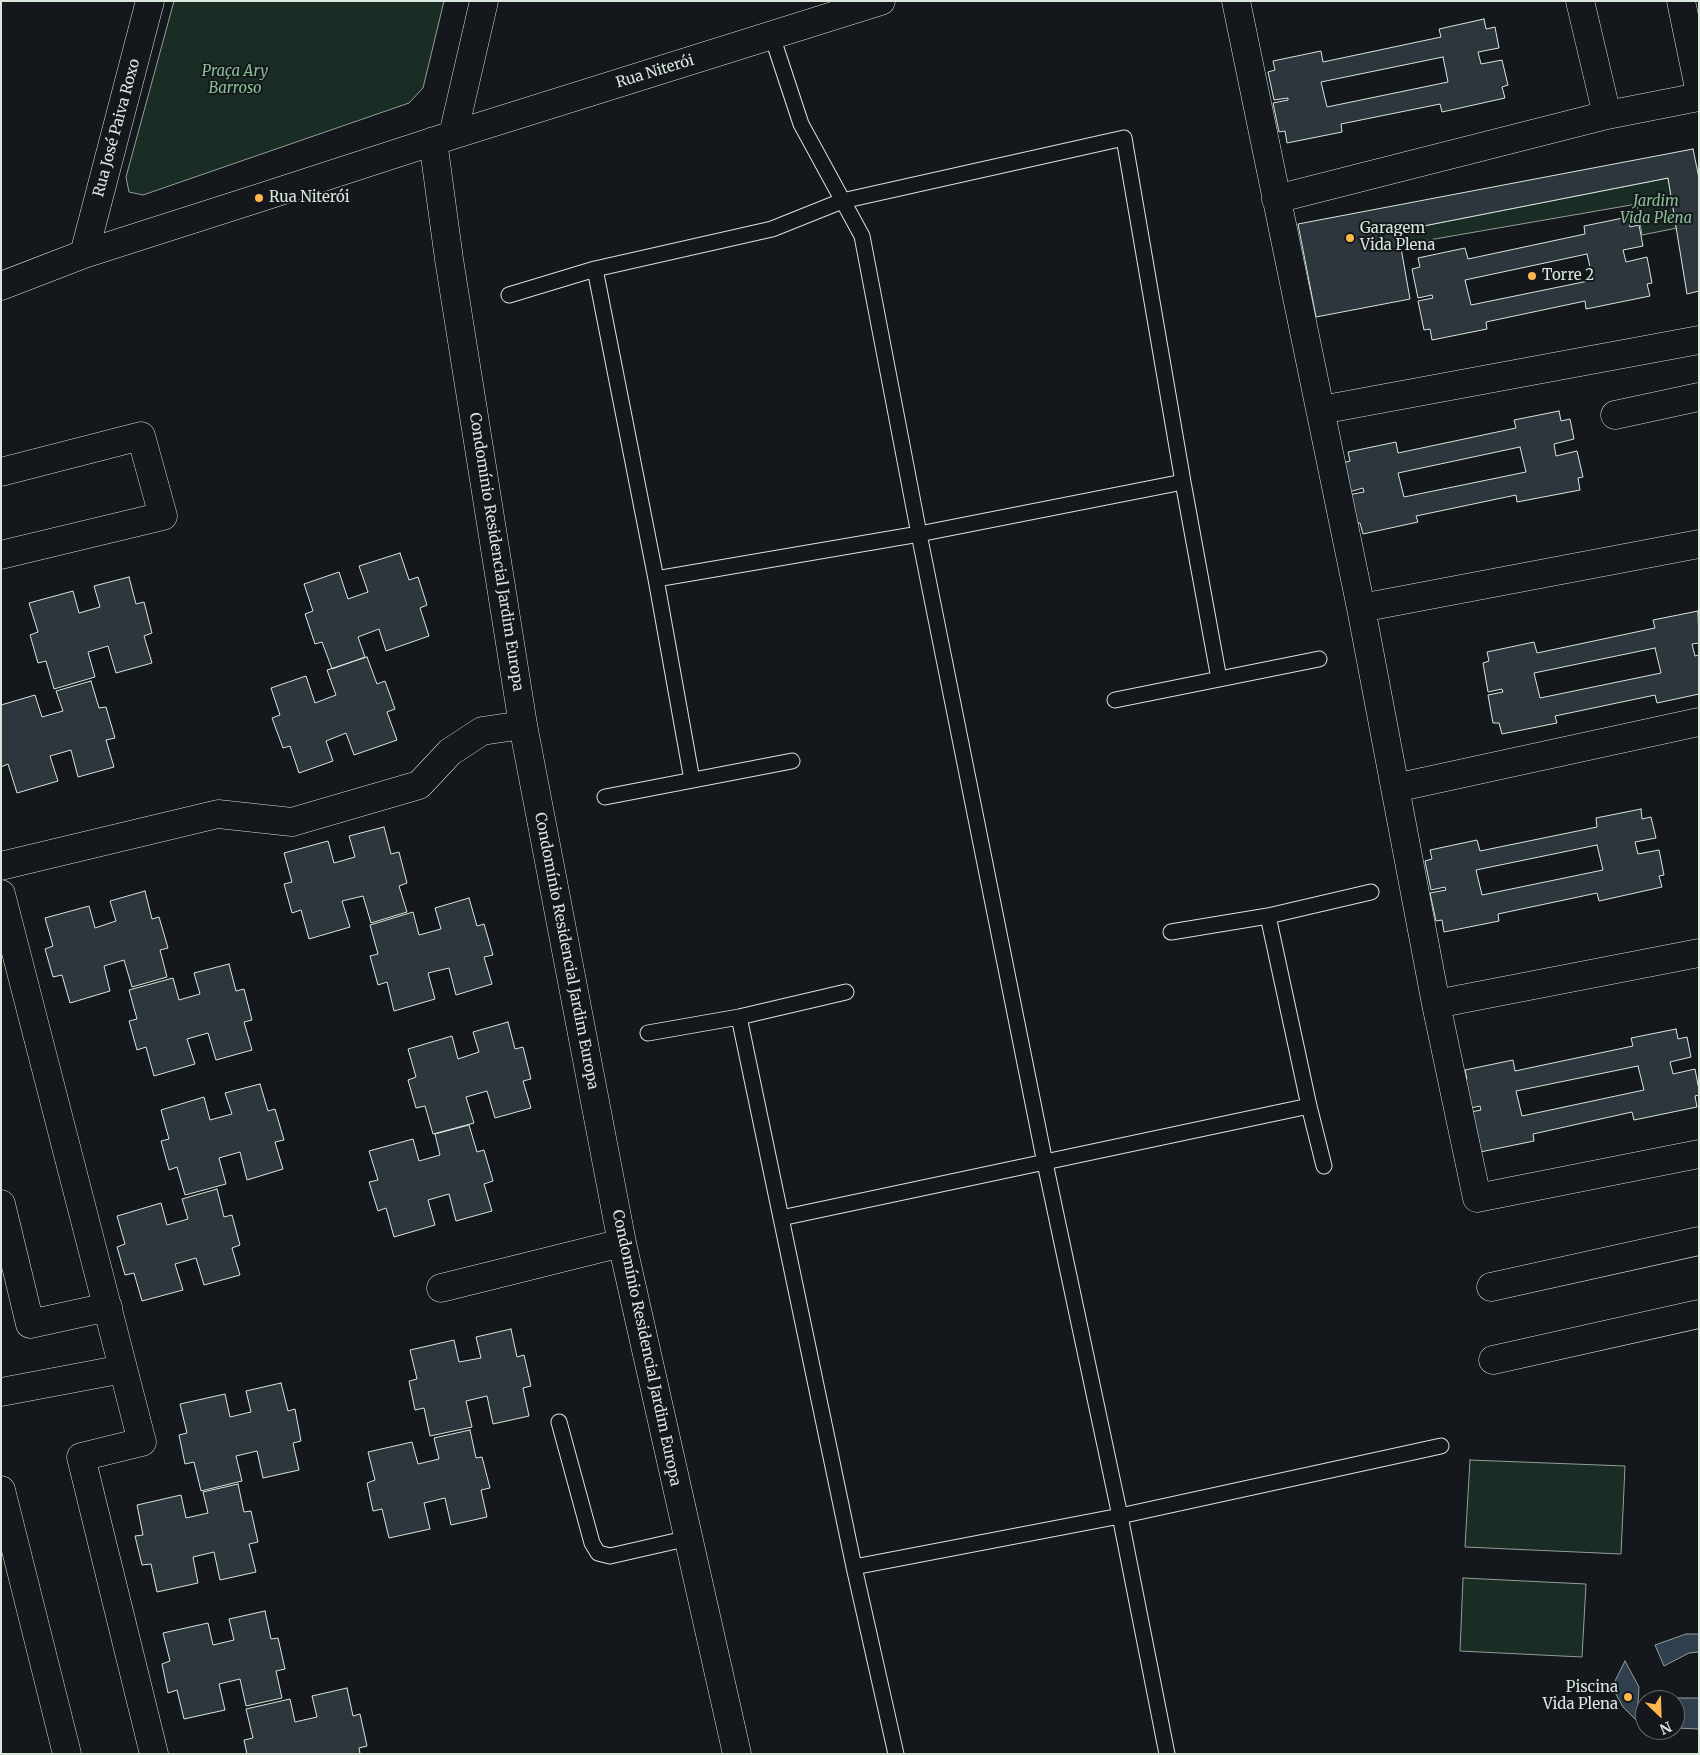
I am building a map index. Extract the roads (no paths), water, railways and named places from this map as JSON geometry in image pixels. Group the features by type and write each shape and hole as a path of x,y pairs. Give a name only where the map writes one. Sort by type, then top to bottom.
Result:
{"street":[{"name":"Rua José Paiva Roxo","path":"84,254 150,1"},
{"path":"443,138 484,1"},
{"name":"Rua Niterói","path":"1,286 84,254 443,138 881,1"},
{"path":"1236,1 1362,608 1436,1004 1478,1198 1699,1154"},
{"path":"1580,1 1607,115"},
{"path":"1680,1 1699,88"},
{"path":"1276,200 1607,115 1699,96"},
{"name":"Condomínio Residencial Jardim Europa","path":"443,138 449,259 523,725 622,1243 737,1754"},
{"path":"1321,410 1699,340"},
{"path":"1614,415 1699,397"},
{"path":"1,472 141,436 163,516 1,555"},
{"path":"1362,608 1699,544"},
{"path":"1396,788 1699,722"},
{"path":"1,866 218,814 292,822 419,785 450,752 482,731 523,725"},
{"path":"1,894 142,1442 81,1457 154,1754"},
{"path":"1436,1004 1699,953"},
{"path":"1,1204 30,1324 108,1307"},
{"path":"1491,1287 1699,1241"},
{"path":"441,1288 622,1243"},
{"path":"1493,1360 1699,1314"},
{"path":"1,1392 123,1369"},
{"path":"1,1490 67,1754"}],"lane":[{"path":"772,36 801,124 862,236 919,534 1045,1163 1120,1516 1167,1754"},
{"path":"509,295 595,269 772,229 842,201 1124,138 1219,679"},
{"path":"595,269 656,579 692,780"},
{"path":"656,579 919,534 1183,482"},
{"path":"1115,700 1319,659"},
{"path":"605,797 792,761"},
{"path":"1171,932 1268,916 1371,892"},
{"path":"1268,916 1309,1106 1324,1166"},
{"path":"648,1033 739,1017 846,992"},
{"path":"739,1017 854,1567 896,1754"},
{"path":"781,1218 1309,1106"},
{"path":"559,1422 592,1543 598,1553 610,1556 689,1538"},
{"path":"854,1567 1120,1516 1440,1446"}],"water":[{"path":"1686,1634 1699,1634 1699,1652 1689,1653 1664,1666 1655,1645"},
{"name":"Piscina Vida Plena","path":"1625,1661 1639,1687 1639,1690 1635,1690 1635,1719 1623,1707 1612,1687"},
{"path":"1685,1698 1699,1698 1699,1729 1685,1728"}],"place":[{"name":"Rua Niterói","path":"259,198"},
{"name":"Garagem Vida Plena","path":"1350,238"},
{"name":"Torre 2","path":"1532,276"},
{"name":"Piscina Vida Plena","path":"1628,1697"}],"park label":[{"name":"Praça Ary Barroso","path":"235,80"},
{"name":"Jardim Vida Plena","path":"1656,210"}]}
